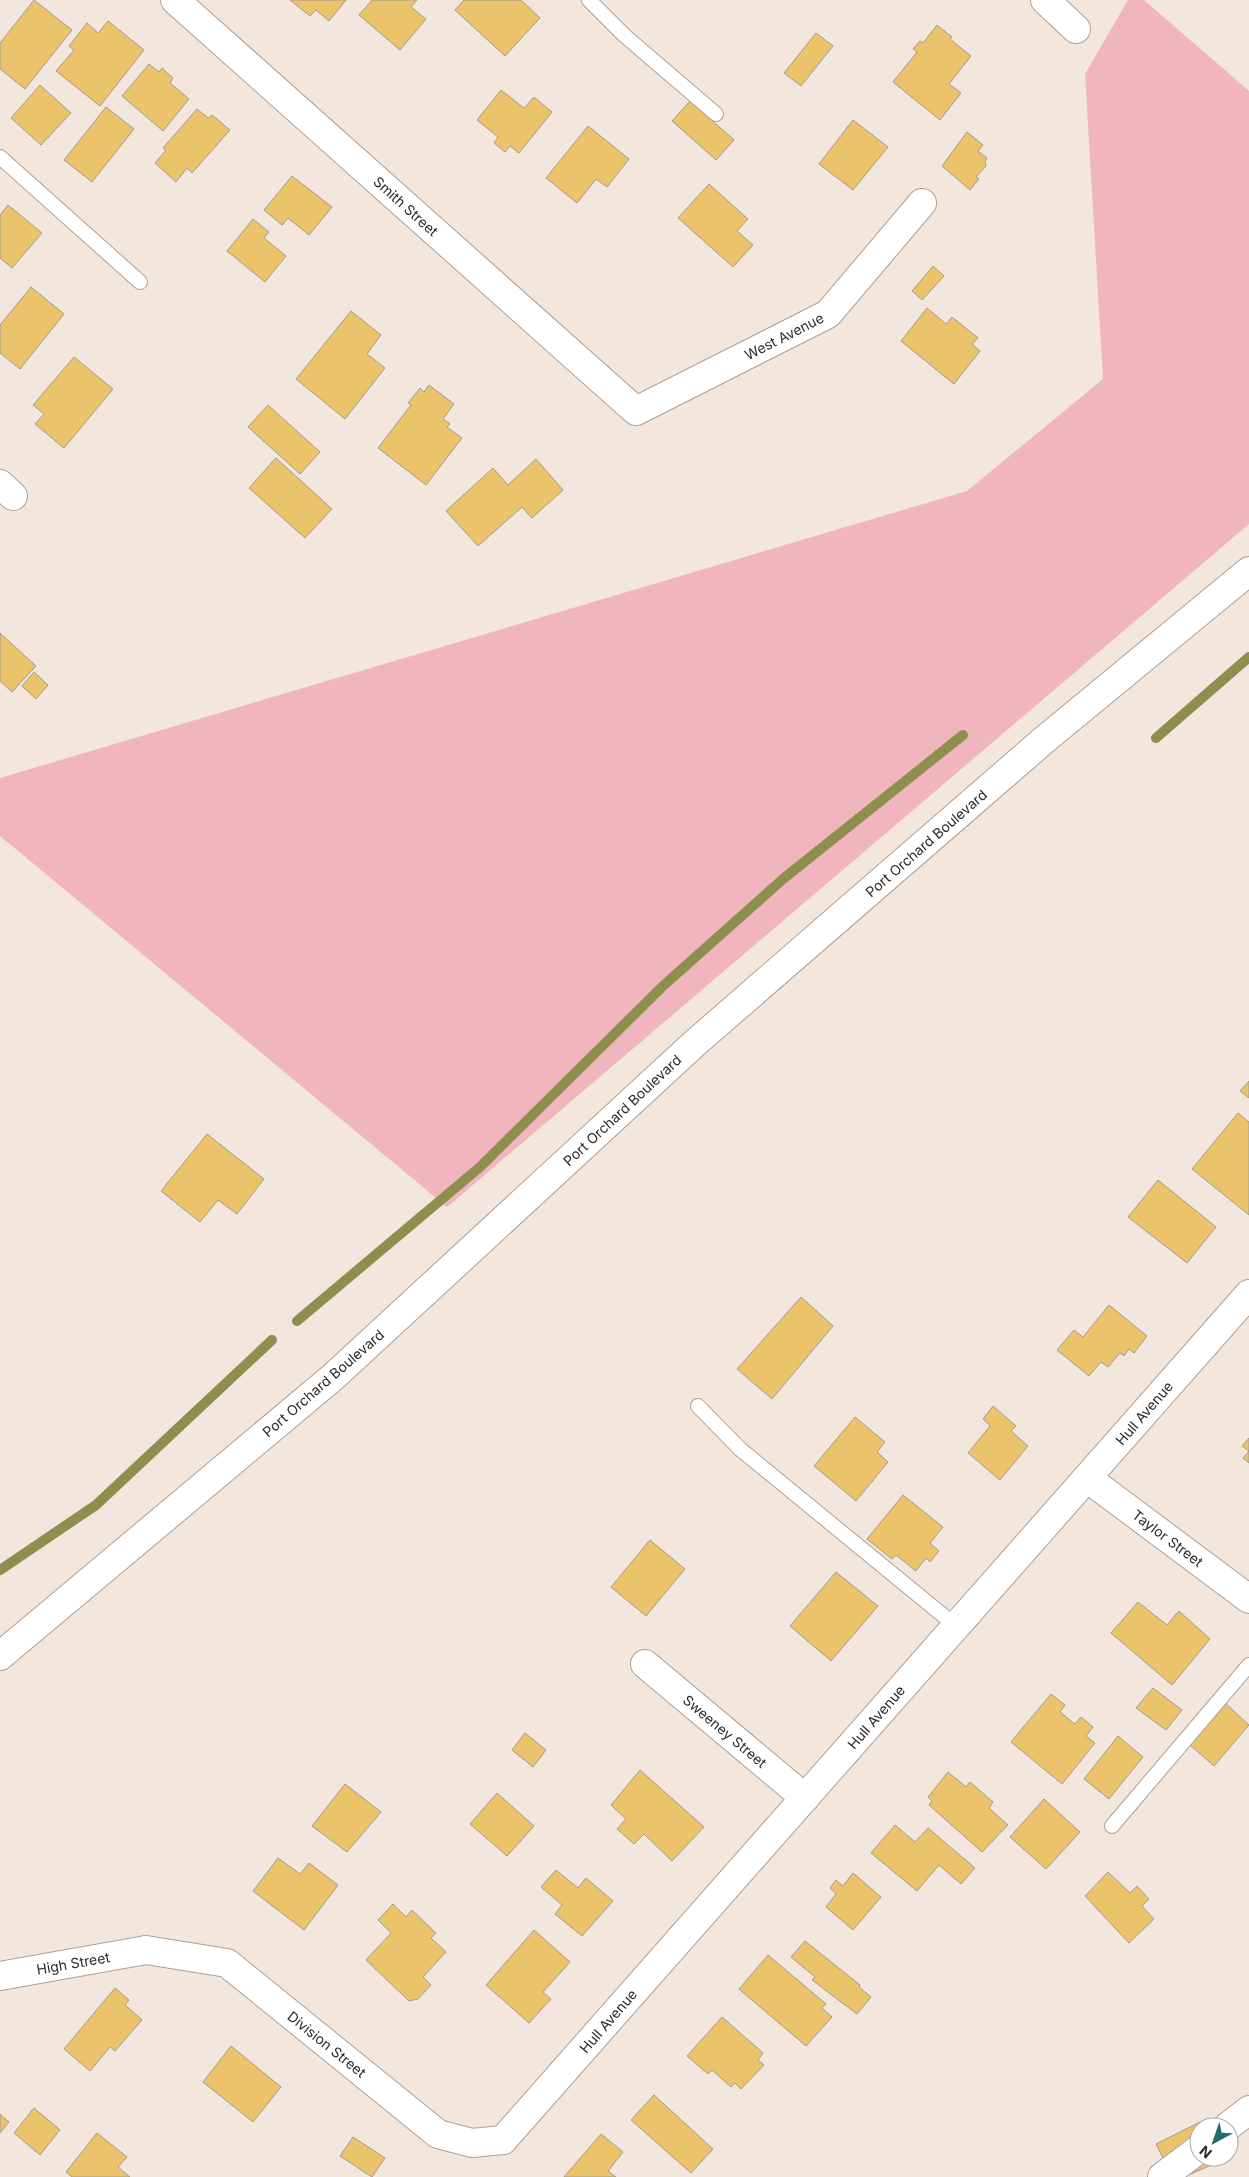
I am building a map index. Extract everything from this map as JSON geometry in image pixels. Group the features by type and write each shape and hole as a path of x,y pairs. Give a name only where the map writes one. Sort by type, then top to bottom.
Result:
{"street":[{"name":"Smith Street","path":"175,0 636,411"},
{"path":"1045,0 1076,29"},
{"name":"West Avenue","path":"636,411 828,314 922,203"},
{"name":"Port Orchard Boulevard","path":"0,1656 333,1378 695,1043 1044,740 1249,571"},
{"name":"Hull Avenue","path":"503,2140 1249,1294"},
{"name":"Taylor Street","path":"1087,1478 1249,1599"},
{"name":"Sweeney Street","path":"645,1664 805,1798"},
{"name":"Division Street","path":"146,1950 227,1963 438,2134 472,2143 503,2140"},
{"name":"High Street","path":"0,1976 146,1950"},
{"path":"1239,2118 1249,2110"},
{"path":"1162,2177 1189,2157"}],"lane":[{"path":"589,0 624,36 716,114"},
{"path":"0,157 140,282"},
{"path":"698,1406 740,1449 956,1626"},
{"path":"1112,1826 1212,1711 1249,1665"}],"shaded area":[{"path":"1128,0 1144,0 1249,91 1249,524 447,1207 0,836 0,778 967,491 1103,379 1085,74"}],"building":[{"path":"34,0 72,30 25,89 0,69 0,43"},
{"path":"290,0 346,0 329,21 316,10 310,16"},
{"path":"372,0 417,0 411,7 426,19 400,50 359,15"},
{"path":"464,0 521,0 540,18 505,56 455,10"},
{"path":"108,21 144,50 100,106 56,71 74,50 69,46 87,23 98,33"},
{"path":"937,25 952,37 950,39 971,56 949,84 961,93 940,120 893,82 917,52 913,49 920,41 923,43"},
{"path":"816,33 833,46 801,86 784,73"},
{"path":"149,64 159,72 162,68 173,78 170,83 189,99 163,131 122,96"},
{"path":"40,85 71,113 41,145 11,118"},
{"path":"501,90 524,108 534,97 552,112 519,153 510,146 505,152 494,143 498,137 477,120"},
{"path":"690,101 734,140 716,160 672,121"},
{"path":"106,107 134,129 92,182 64,160"},
{"path":"197,109 208,118 212,115 230,130 192,173 187,168 176,182 155,163 166,150 163,148"},
{"path":"853,120 888,147 853,190 819,164"},
{"path":"588,126 629,159 607,187 596,179 577,203 546,178"},
{"path":"967,132 983,145 978,151 987,158 985,161 986,166 976,177 979,179 970,190 942,166"},
{"path":"292,176 332,207 309,235 288,218 282,225 264,210"},
{"path":"709,184 748,219 737,231 753,245 733,267 678,218"},
{"path":"8,205 42,233 12,268 0,258 0,215"},
{"path":"253,219 269,232 264,238 286,256 265,282 227,251"},
{"path":"933,266 944,276 922,300 912,291"},
{"path":"31,287 64,314 20,369 0,353 0,325"},
{"path":"927,308 946,324 952,317 978,338 972,344 980,351 954,384 901,341"},
{"path":"351,311 381,335 367,354 385,368 345,419 296,379"},
{"path":"74,357 113,389 64,448 35,424 44,414 33,405"},
{"path":"429,385 454,404 443,419 450,424 447,427 462,438 426,485 378,448 411,405 408,403 420,388 424,392"},
{"path":"268,405 320,452 300,474 248,427"},
{"path":"276,458 332,509 305,538 249,488"},
{"path":"536,459 563,490 532,518 522,507 478,546 446,511 493,468 508,485"},
{"path":"0,633 36,666 12,692 0,681"},
{"path":"34,672 48,685 36,699 22,686"},
{"path":"1249,1081 1249,1098 1240,1091"},
{"path":"1238,1113 1249,1122 1249,1215 1192,1169"},
{"path":"207,1134 264,1179 237,1214 218,1200 200,1222 161,1191"},
{"path":"1158,1180 1216,1227 1187,1263 1128,1217"},
{"path":"801,1297 833,1326 772,1399 737,1369"},
{"path":"1109,1305 1147,1336 1134,1353 1129,1349 1124,1356 1120,1353 1108,1367 1101,1362 1089,1376 1057,1350 1074,1330 1083,1337"},
{"path":"993,1406 1016,1426 1011,1431 1028,1446 1000,1480 968,1453 990,1426 983,1419"},
{"path":"855,1417 885,1442 877,1452 888,1462 856,1501 814,1466"},
{"path":"1249,1438 1249,1451 1242,1446"},
{"path":"1249,1451 1249,1463 1243,1458"},
{"path":"903,1495 943,1527 930,1543 939,1551 930,1562 926,1558 916,1571 896,1555 892,1559 867,1539"},
{"path":"650,1540 685,1569 646,1616 611,1587"},
{"path":"836,1572 878,1606 831,1661 790,1626"},
{"path":"1138,1602 1167,1625 1179,1611 1210,1639 1172,1685 1111,1633"},
{"path":"1153,1688 1182,1710 1166,1730 1136,1708"},
{"path":"1051,1694 1065,1705 1060,1712 1075,1724 1081,1717 1093,1727 1086,1736 1095,1743 1062,1784 1011,1742"},
{"path":"1224,1702 1249,1725 1214,1766 1189,1744"},
{"path":"525,1733 546,1750 533,1767 512,1750"},
{"path":"1118,1736 1143,1757 1109,1799 1084,1779"},
{"path":"640,1770 704,1827 672,1861 644,1834 634,1844 617,1829 626,1819 611,1805"},
{"path":"948,1772 966,1787 970,1782 993,1802 989,1808 1008,1825 982,1852 929,1805 932,1801 928,1797"},
{"path":"345,1784 381,1812 347,1852 312,1826"},
{"path":"497,1793 534,1826 507,1856 470,1824"},
{"path":"1044,1799 1080,1832 1046,1869 1010,1837"},
{"path":"895,1825 915,1842 928,1828 975,1868 961,1884 939,1865 917,1891 871,1853"},
{"path":"278,1858 300,1874 309,1863 338,1885 304,1930 253,1891"},
{"path":"556,1870 578,1888 586,1878 613,1901 582,1936 555,1914 562,1905 541,1887"},
{"path":"1108,1872 1130,1893 1137,1886 1149,1899 1142,1906 1154,1919 1129,1943 1085,1896"},
{"path":"853,1873 881,1897 853,1930 826,1907 836,1894 830,1888 836,1880 843,1886"},
{"path":"393,1904 406,1917 412,1910 436,1933 431,1938 446,1952 423,1977 431,1985 418,1999 409,2001 366,1960 391,1933 378,1920"},
{"path":"534,1930 570,1962 543,1992 551,1999 529,2023 486,1985"},
{"path":"805,1941 860,1985 859,1987 871,1997 857,2014 812,1980 815,1977 791,1957"},
{"path":"768,1955 826,2004 822,2008 832,2017 806,2046 739,1989"},
{"path":"115,1988 129,2000 125,2005 142,2020 115,2051 110,2047 90,2071 64,2049"},
{"path":"722,2017 763,2053 758,2060 764,2065 741,2089 735,2083 731,2087 712,2070 708,2074 687,2056"},
{"path":"231,2046 281,2087 253,2122 203,2082"},
{"path":"654,2095 713,2149 691,2173 631,2120"},
{"path":"34,2108 60,2130 40,2155 14,2133"},
{"path":"0,2114 9,2122 0,2133"},
{"path":"1189,2128 1189,2167 1207,2167 1184,2177 1164,2160 1156,2144"},
{"path":"97,2133 127,2157 118,2167 130,2177 72,2177 66,2172"},
{"path":"601,2134 623,2152 608,2171 616,2177 564,2177"},
{"path":"353,2137 385,2158 372,2177 340,2156"}],"waterway":[{"path":"1156,738 1249,657"},
{"path":"297,1321 480,1167 663,986 783,879 963,735"},
{"path":"0,1570 96,1505 272,1340"}]}
